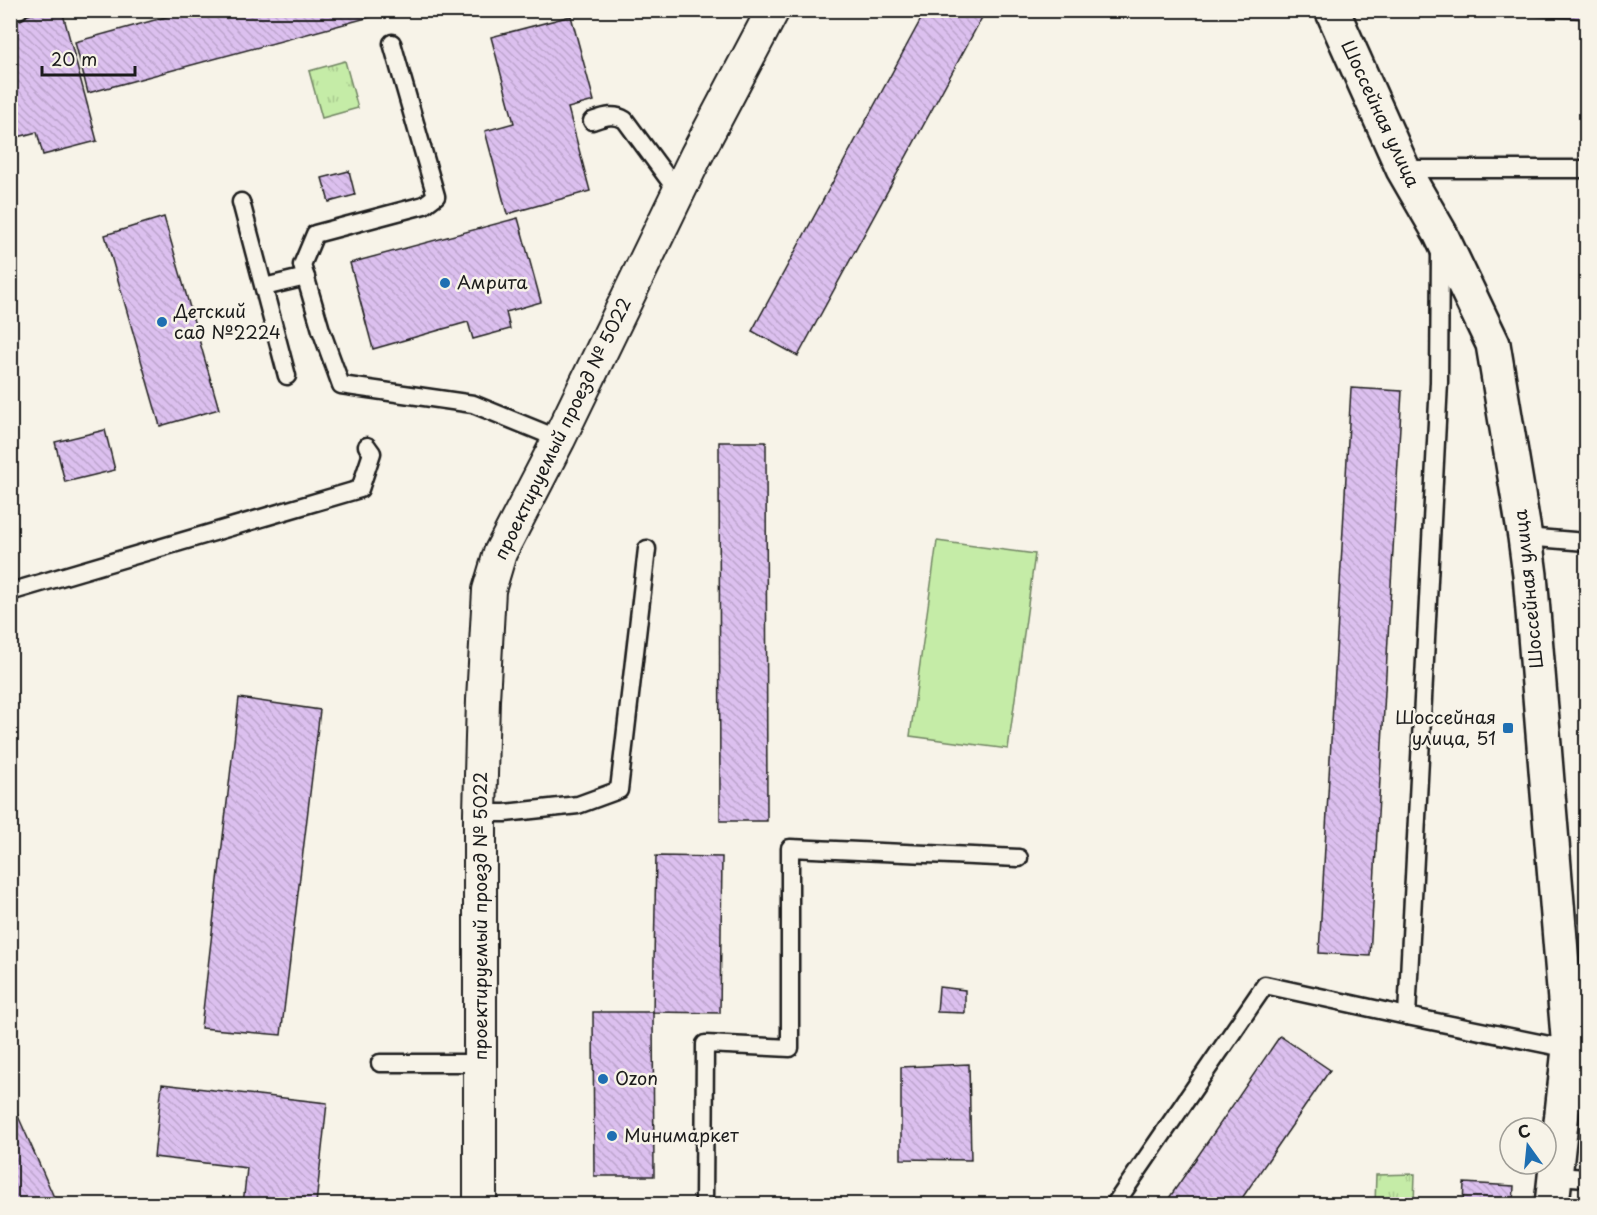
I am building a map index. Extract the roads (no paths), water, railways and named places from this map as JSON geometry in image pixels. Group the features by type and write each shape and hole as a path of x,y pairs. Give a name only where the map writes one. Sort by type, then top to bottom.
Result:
{"main road":[{"name":"Шоссейная улица","path":"1332,10 1403,169 1440,233 1493,344 1526,537 1569,1049 1565,1186"}],"street":[{"name":"проектируемый проезд № 5022","path":"480,1204 480,813 489,590 500,553 560,439 678,192 773,10"}],"lane":[{"path":"10,13 19,10"},
{"path":"392,43 436,196 424,205 315,234 302,265 321,330 341,385 473,404 560,439"},
{"path":"592,121 609,116 619,116 625,120 678,192"},
{"path":"1403,169 1587,169"},
{"path":"242,202 287,376"},
{"path":"1407,1016 1439,382 1440,233"},
{"path":"264,287 306,277"},
{"path":"10,592 360,489 372,453 367,446"},
{"path":"1526,537 1587,542"},
{"path":"480,813 505,813 578,805 619,790 647,549"},
{"path":"704,1204 705,1044 790,1048 790,848 1020,858"},
{"path":"1115,1204 1265,985 1569,1049"},
{"path":"380,1063 480,1063"}],"place":[{"name":"Амрита","path":"445,283"},
{"name":"Детский сад №2224","path":"162,322"},
{"name":"Шоссейная улица, 51","path":"1508,728"},
{"name":"Ozon","path":"603,1079"},
{"name":"Минимаркет","path":"612,1136"}]}
